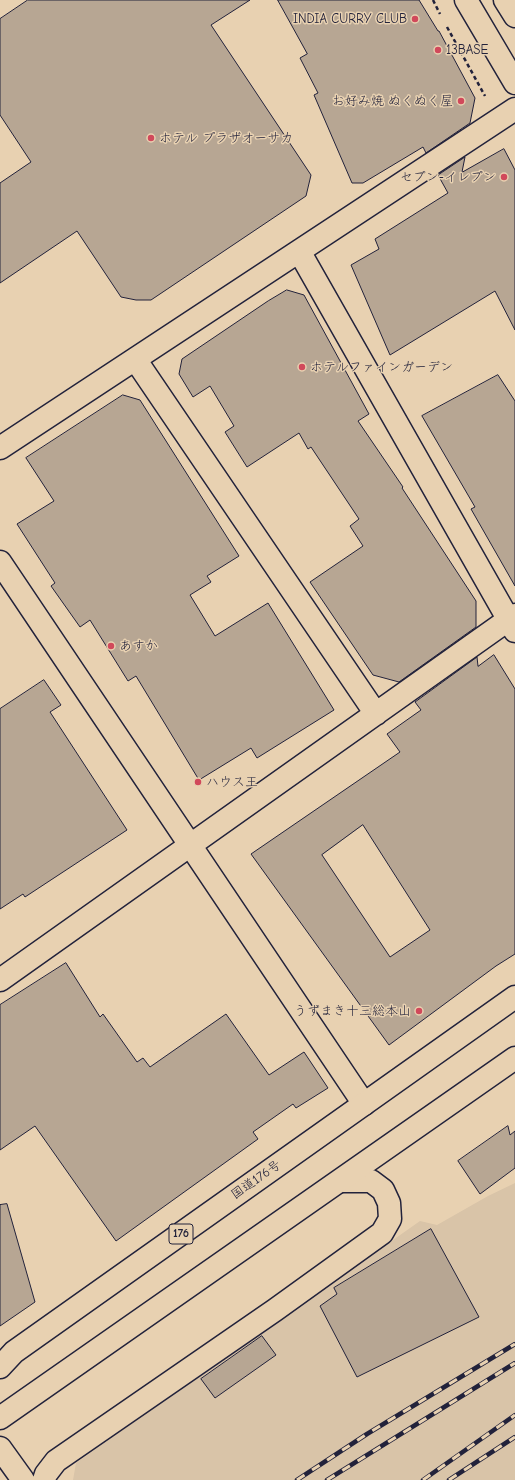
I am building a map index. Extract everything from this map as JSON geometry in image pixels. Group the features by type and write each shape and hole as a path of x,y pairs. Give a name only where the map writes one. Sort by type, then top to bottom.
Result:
{"main road":[{"path":"466,0 515,83"},
{"path":"506,0 515,16"},
{"path":"0,448 507,114"},
{"path":"0,980 376,714 513,622 299,251"},
{"path":"134,360 376,714"},
{"path":"0,562 364,1104"},
{"name":"国道176号","path":"5,1358 515,997"},
{"path":"0,1418 515,1058"},
{"path":"44,1480 46,1474 56,1461 382,1233 390,1219 389,1203 383,1190 371,1181 341,1181"},
{"path":"0,1448 23,1480"}],"path":[{"path":"432,0 444,20"},
{"path":"447,27 507,114"}],"shaded area":[{"path":"515,1183 515,1480 73,1480 76,1463 420,1221 437,1225 488,1196"}],"building":[{"name":"ホテル プラザオーサカ","path":"28,0 250,0 211,25 311,175 306,196 151,300 136,300 121,297 77,231 0,283 0,183 31,162 0,115 0,19"},
{"path":"278,0 419,0 439,31 475,98 470,123 426,153 423,147 363,183 352,183 314,95 318,93 300,58 307,54"},
{"path":"504,149 515,170 515,330 495,291 390,355 351,265 379,249 375,239 448,193 438,175 465,157 462,172"},
{"path":"287,290 304,295 369,414 358,421 403,487 402,488 476,601 476,627 399,682 373,675 310,582 363,546 350,526 359,519 311,447 308,449 299,433 247,467 225,432 234,426 210,386 193,397 179,374 182,359 268,301"},
{"path":"498,375 515,401 515,586 471,509 475,507 422,416"},
{"path":"123,395 140,400 239,556 207,576 211,582 190,595 215,636 268,603 334,710 257,758 251,748 199,780 136,676 128,681 90,620 80,627 51,586 55,583 17,524 54,501 26,458"},
{"path":"494,655 515,689 515,954 496,966 389,1045 251,854 400,752 387,734 421,710 415,702 477,657 478,666","holes":["363,825 430,930 390,957 322,855"]},
{"path":"44,680 61,705 50,712 127,830 25,897 23,894 0,909 0,709"},
{"path":"66,963 100,1017 103,1014 137,1062 143,1058 150,1067 226,1014 269,1075 304,1052 328,1088 296,1108 293,1104 253,1132 258,1139 116,1241 35,1126 0,1150 0,1005"},
{"path":"508,1126 510,1135 515,1131 515,1168 480,1194 458,1161"},
{"path":"7,1204 35,1302 0,1326 0,1205"},
{"path":"431,1229 479,1317 357,1377 320,1306 337,1294 334,1288"},
{"path":"262,1336 276,1355 215,1398 201,1379"}],"railway":[{"path":"297,1480 367,1434 515,1344"},
{"path":"327,1480 515,1363"},
{"path":"423,1480 515,1415"},
{"path":"449,1480 515,1437"}],"place":[{"name":"INDIA CURRY CLUB","path":"415,19"},
{"name":"13BASE","path":"438,50"},
{"name":"お好み焼 ぬくぬく屋","path":"461,101"},
{"name":"ホテル プラザオーサカ","path":"151,138"},
{"name":"セブン-イレブン","path":"504,177"},
{"name":"ホテルファインガーデン","path":"302,367"},
{"name":"あすか","path":"111,646"},
{"name":"ハウス王","path":"198,782"},
{"name":"うずまき十三総本山","path":"419,1011"}]}
